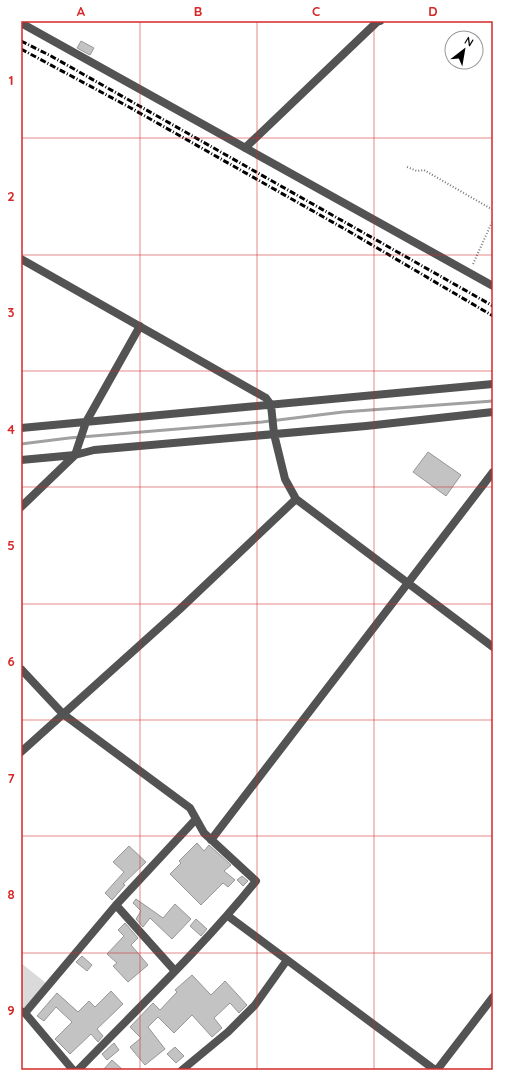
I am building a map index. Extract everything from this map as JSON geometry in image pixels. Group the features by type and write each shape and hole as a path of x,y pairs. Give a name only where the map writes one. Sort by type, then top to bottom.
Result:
{"street":[{"path":"245,148 377,22 380,21"},
{"path":"21,23 493,286"},
{"path":"21,259 266,398 271,405 274,434 285,478 296,499 493,647"},
{"path":"21,507 75,455 86,422 140,326"},
{"path":"21,428 493,384"},
{"path":"21,460 75,455 94,450 493,412"},
{"path":"211,840 493,472"},
{"path":"21,752 180,609 296,499"},
{"path":"21,669 63,714 190,808 204,834 256,881 228,916 78,1070"},
{"path":"73,1070 23,1012 116,905 196,820"},
{"path":"116,905 175,971"},
{"path":"228,916 436,1070 493,997"},
{"path":"182,1070 228,1032 255,1005 287,960"}],"path":[{"path":"407,167 417,171 424,170 493,210"},
{"path":"469,273 493,220"}],"shaded area":[{"path":"21,963 46,983 24,1008 21,1007"}],"building":[{"path":"81,41 94,48 90,55 77,48"},
{"path":"428,452 461,475 446,496 413,472"},
{"path":"197,843 204,851 209,845 231,865 224,871 235,880 228,887 223,883 201,905 170,874 181,863 179,861"},
{"path":"129,846 146,862 123,884 125,885 112,900 105,893 124,872 113,862"},
{"path":"242,876 248,881 243,886 237,880"},
{"path":"136,899 163,918 175,904 191,919 172,939 150,918 143,927 136,919 141,911 133,903"},
{"path":"196,919 207,929 201,936 190,926"},
{"path":"125,923 138,938 131,945 148,965 128,982 113,966 117,963 107,954 124,936 118,930"},
{"path":"82,956 92,965 87,971 76,962"},
{"path":"192,975 211,995 225,981 247,1005 239,1013 230,1003 214,1018 222,1028 212,1037 192,1015 174,1033 158,1017 148,1027 165,1049 145,1065 130,1047 141,1038 130,1027 153,1003 160,1010 177,992 175,990"},
{"path":"111,991 123,1004 97,1029 103,1036 98,1042 91,1034 70,1054 55,1039 72,1022 56,1007 44,1021 37,1016 57,993 78,1012 89,1001 95,1007"},
{"path":"114,1043 119,1050 107,1060 102,1054"},
{"path":"175,1047 184,1056 176,1063 167,1054"},
{"path":"112,1060 123,1070 103,1070"}],"waterway":[{"path":"21,444 69,438 262,422 343,412 493,401"}],"railway":[{"path":"21,41 51,56 493,306"},
{"path":"21,49 129,107 350,232 493,316"}]}
